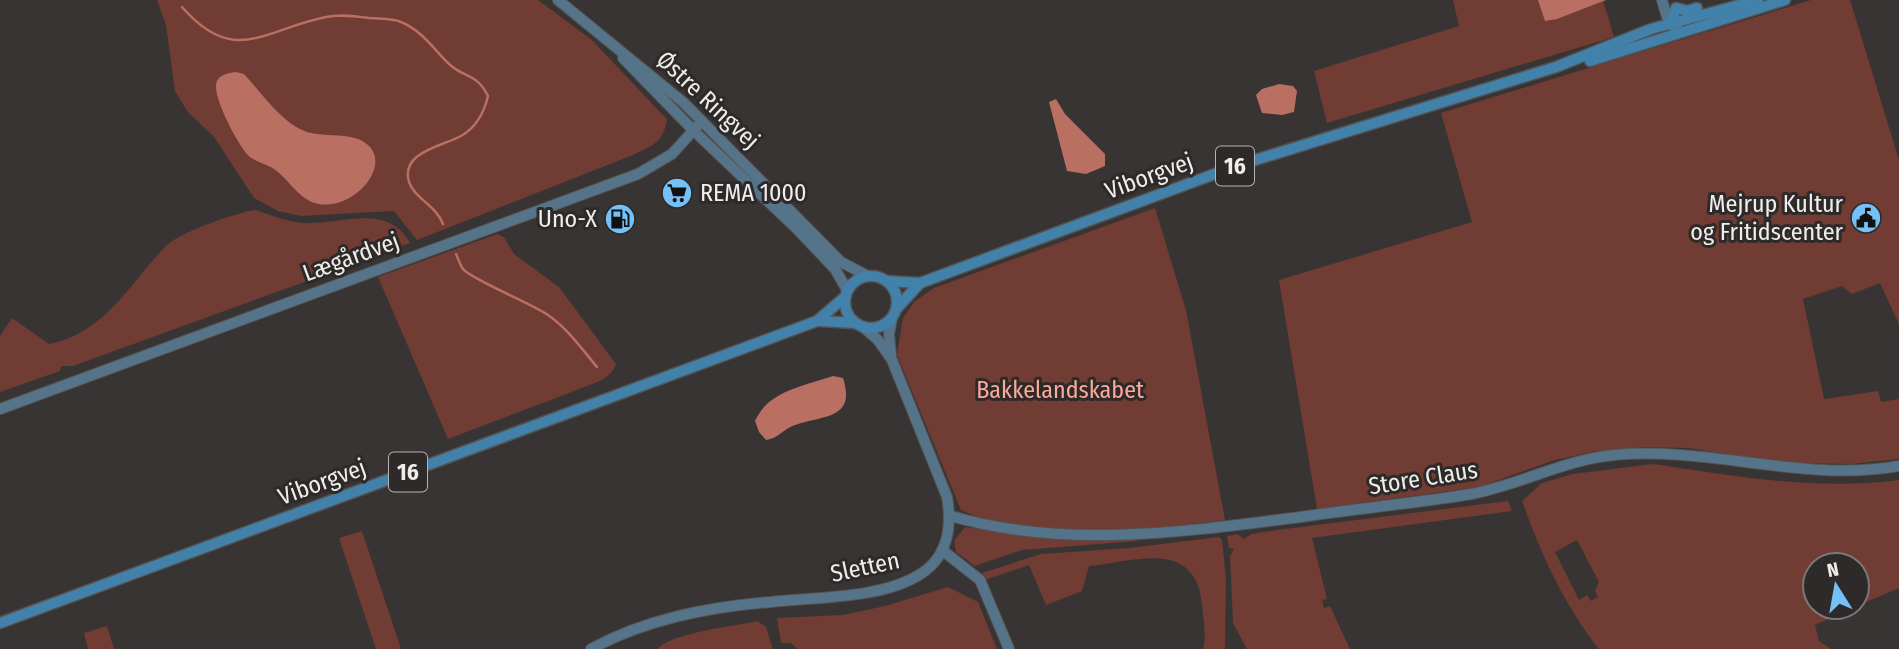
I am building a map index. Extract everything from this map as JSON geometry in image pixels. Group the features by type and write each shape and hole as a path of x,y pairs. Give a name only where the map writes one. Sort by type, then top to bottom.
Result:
{"main road":[{"path":"1601,59 1663,33 1672,22 1674,4 1687,11 1730,0"},
{"name":"Viborgvej","path":"886,281 920,284 1239,165 1556,67 1672,22 1758,0"},
{"name":"Viborgvej","path":"1556,67 1601,59 1785,0"},
{"name":"16","path":"847,293 854,283 867,276 886,281"},
{"path":"886,281 895,293 894,313"},
{"name":"Viborgvej","path":"894,313 920,284"},
{"name":"Viborgvej","path":"817,321 847,293"},
{"path":"847,293 846,311 860,325"},
{"name":"16","path":"860,325 879,327 894,313"},
{"name":"Viborgvej","path":"0,623 817,321 834,320 860,325"}],"street":[{"name":"Østre Ringvej","path":"558,0 641,66 702,121 841,262 867,276"},
{"path":"1662,0 1672,22 1690,32"},
{"name":"Østre Ringvej","path":"608,42 694,131 800,231 835,269 847,293"},
{"name":"Lægårdvej","path":"0,409 638,174 672,154 702,121"},
{"path":"892,360 889,334 894,313"},
{"path":"860,325 878,340 892,360 947,497 951,516"},
{"name":"Store Claus","path":"951,516 1029,533 1136,534 1199,530 1473,494 1558,466 1611,455 1670,453 1799,469 1899,466"},
{"name":"Sletten","path":"591,649 630,630 703,610 834,597 899,584 928,569 942,550 949,534 951,516"},
{"path":"942,550 979,580 1009,649"}],"green space":[{"path":"157,0 538,0 592,40 667,119 660,138 646,149 417,240 394,211 301,216 278,211 254,198 214,137 187,111 175,91 166,25"},
{"path":"1453,0 1603,0 1614,37 1327,123 1314,71 1459,26"},
{"path":"1811,0 1850,0 1899,160 1899,324 1880,283 1852,294 1842,286 1803,299 1824,399 1878,391 1881,402 1899,399 1899,459 1852,464 1782,463 1688,448 1642,447 1592,452 1555,460 1479,487 1317,509 1279,280 1472,222 1441,113"},
{"name":"Bakkelandskabet","path":"1155,208 1186,310 1225,520 1126,530 1055,530 1021,527 961,510 897,355 903,318 914,302 934,288"},
{"path":"256,210 304,223 376,219 401,230 410,243 379,254 376,251 368,254 368,259 73,366 61,366 60,371 0,392 0,336 12,318 49,344 68,338 101,318 173,241 208,224"},
{"path":"497,234 504,237 514,254 559,287 616,364 611,373 597,382 448,439 378,277"},
{"path":"1653,464 1806,483 1899,480 1899,588 1871,600 1871,551 1801,551 1801,621 1824,621 1815,625 1819,641 1831,649 1599,649 1554,578 1522,501 1542,483 1573,474","holes":["1577,540 1599,582 1595,590 1598,597 1591,601 1587,595 1579,600 1555,552"]},
{"path":"1508,501 1512,511 1312,538 1327,599 1322,600 1324,608 1330,606 1350,649 1247,649 1233,623 1230,556 1234,549 1229,548 1227,536 1238,534 1243,539 1252,534 1277,530"},
{"path":"965,527 1046,539 1137,541 1022,550 975,566 956,552 954,541"},
{"path":"362,531 401,649 376,649 339,538"},
{"path":"1219,537 1222,540 1226,578 1225,649 1203,649 1205,639 1202,605 1197,584 1188,570 1176,562 1161,558 1143,558 1089,566 1082,591 1046,605 1029,565 985,580 982,573 1041,554 1129,548"},
{"path":"948,587 978,602 997,649 798,649 791,643 781,643 777,618 843,615 885,606"},
{"path":"757,621 766,627 773,649 658,649 665,643 689,634"},
{"path":"107,626 114,649 88,649 84,633"}],"shaded area":[{"path":"1538,0 1606,0 1545,21"},
{"path":"236,72 244,74 276,111 296,127 306,132 359,139 373,150 373,172 358,192 333,204 319,204 302,195 275,170 250,157 228,123 216,92 220,77"},
{"path":"1279,84 1293,86 1297,91 1294,112 1282,115 1262,113 1256,95 1262,89"},
{"path":"1056,99 1065,114 1105,154 1105,166 1086,174 1067,171 1049,102"},
{"path":"833,376 843,378 846,391 845,401 835,413 795,425 766,440 759,432 755,421 761,411 778,396"}],"waterway":[{"path":"182,7 218,36 234,40 251,39 326,17 353,16 394,20 408,25 454,68 479,83 488,96 476,124 461,136 417,157 408,172 412,188 436,212 443,224"},
{"path":"456,254 468,273 548,315 597,367"}],"place":[{"name":"REMA 1000","path":"677,193"},
{"name":"Mejrup Kultur og Fritidscenter","path":"1866,218"},
{"name":"Uno-X","path":"620,219"}]}
